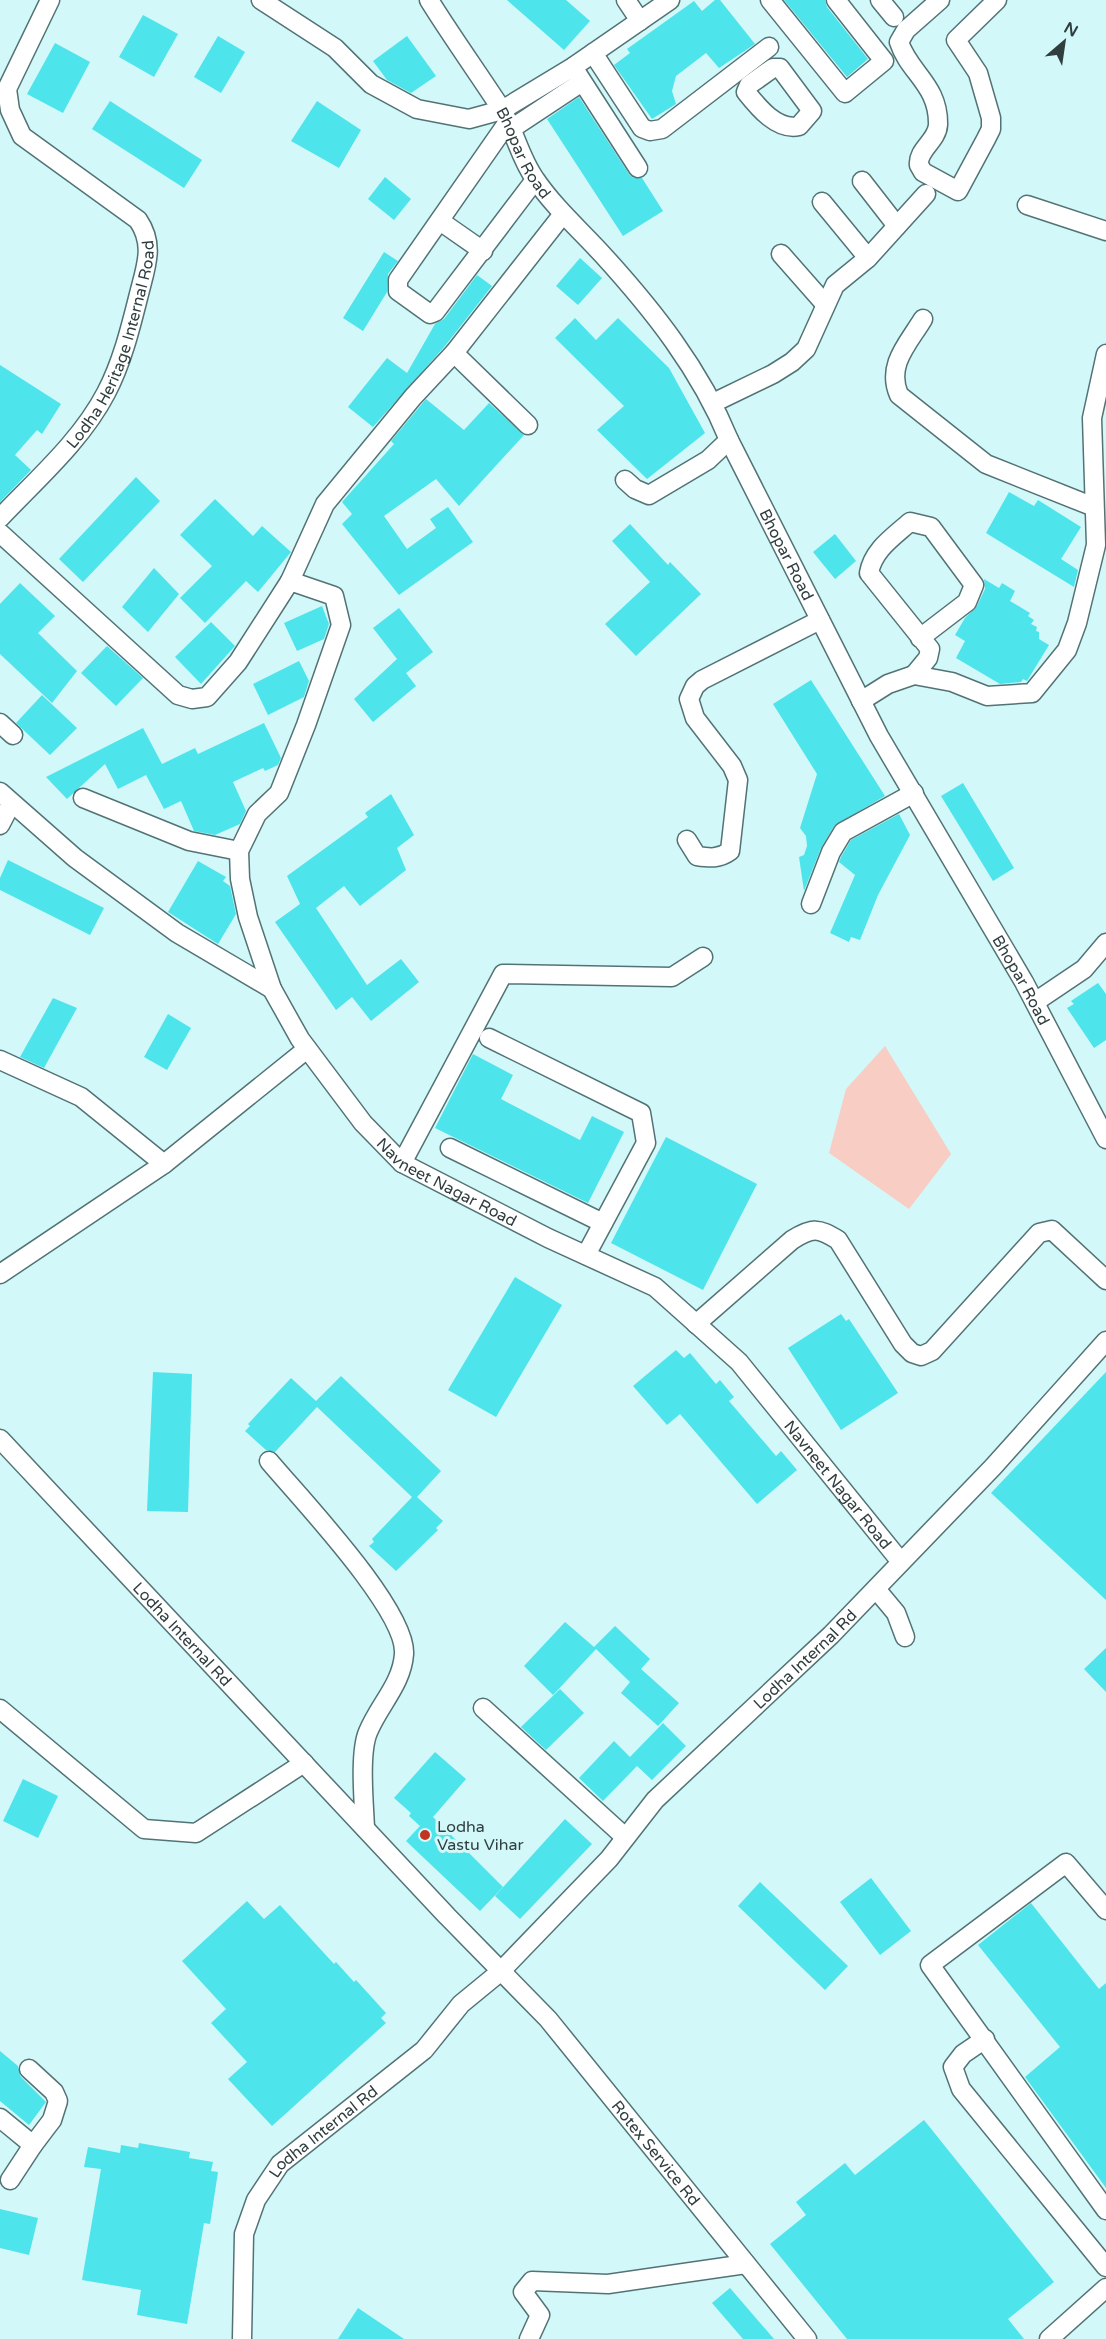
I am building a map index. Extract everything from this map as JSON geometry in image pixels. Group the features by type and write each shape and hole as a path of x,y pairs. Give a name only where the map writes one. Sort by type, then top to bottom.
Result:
{"street":[{"name":"Lodha Heritage Internal Road","path":"0,519 80,433 107,393 131,326 148,261 149,244 146,231 138,220 22,136 10,110 7,89 50,0"},
{"name":"Bhopar Road","path":"429,0 507,120 521,156 535,180 563,214 602,254 669,335 713,403 729,440 861,701 1035,1002 1106,1137"},
{"path":"626,0 640,21"},
{"path":"535,180 440,308 430,314 398,291 397,286 507,120 577,74 593,53 670,0"},
{"path":"770,0 845,93 884,62 836,0"},
{"path":"880,0 894,17"},
{"path":"940,0 906,30 899,42 930,89 936,104 938,126 935,138 920,157 919,165 923,172 958,191 991,129 991,118 978,73 956,40 997,0"},
{"path":"272,3 335,48 371,84 417,109 469,119 507,120"},
{"path":"593,53 642,128 650,131 662,129 754,71 769,47"},
{"path":"577,74 638,168"},
{"path":"862,181 897,226"},
{"path":"713,403 792,362 806,349 825,304 836,285 868,258 926,194"},
{"path":"822,202 868,258"},
{"path":"1027,205 1106,231"},
{"path":"0,533 178,695 192,699 207,697 238,662 290,581 325,504 413,397 454,353 563,214"},
{"path":"440,221 483,251"},
{"path":"781,254 825,304"},
{"path":"923,319 896,362 893,381 899,394 986,464 1094,507"},
{"path":"454,353 528,425"},
{"path":"861,701 888,684 915,675 952,682 987,696 1032,693 1067,650 1077,623 1096,546 1092,418 1106,354"},
{"path":"626,480 635,489 650,495 708,460 729,440"},
{"path":"915,675 928,658 930,649 920,638 869,573 872,560 879,551 910,522 931,527 974,585 967,602 920,638"},
{"path":"272,989 248,917 240,879 239,851 257,814 279,793 341,625 334,596 290,581"},
{"path":"687,840 697,855 712,858 724,856 730,851 738,780 732,766 695,718 689,699 695,686 702,680 820,620"},
{"path":"811,904 831,852 843,832 914,793"},
{"path":"0,825 5,798"},
{"name":"Navneet Nagar Road","path":"5,798 75,858 177,933 272,989 308,1049 363,1123 402,1163 655,1287 739,1362 901,1562"},
{"path":"83,798 189,841 239,851"},
{"path":"1035,1002 1084,969 1106,943"},
{"path":"402,1163 503,974 672,977 703,957"},
{"path":"489,1038 641,1113 646,1143 586,1255"},
{"path":"0,1274 164,1164 308,1049"},
{"path":"0,1060 81,1097 164,1164"},
{"path":"450,1148 603,1223"},
{"path":"696,1324 792,1240 807,1231 821,1230 838,1240 903,1344 912,1353 921,1356 932,1351 1039,1233 1052,1230 1106,1280"},
{"name":"Lodha Internal Rd","path":"245,2336 244,2234 256,2200 280,2164 424,2050 461,2004 500,1972 609,1859 655,1800 831,1635 993,1467 1106,1341"},
{"name":"Lodha Internal Rd","path":"0,1439 500,1972"},
{"path":"269,1461 367,1578 394,1620 404,1652 398,1679 367,1734 363,1784 365,1828"},
{"path":"876,1589 896,1613 905,1637"},
{"path":"483,1708 625,1837"},
{"path":"0,1709 144,1829 196,1833 304,1762"},
{"path":"1106,1910 1066,1863 930,1965 1106,2210"},
{"name":"Rotex Service Rd","path":"500,1972 548,2019 807,2339"},
{"path":"985,2039 963,2054 953,2067 961,2089 1106,2267"},
{"path":"10,2181 52,2120 58,2101 54,2092 29,2069"},
{"path":"0,2118 33,2145"},
{"path":"529,2339 540,2315 523,2292 532,2281 608,2284 746,2264"},
{"path":"1049,2339 1106,2288"}],"shaded area":[{"path":"885,1046 951,1154 909,1209 829,1153 846,1089"}],"building":[{"path":"507,0 566,0 590,21 564,50"},
{"path":"715,0 720,0 755,44 719,68 706,53 676,76 672,91 676,104 652,119 614,65 630,53 627,49 694,1 702,11"},
{"path":"784,0 825,0 827,7 868,59 847,77"},
{"path":"143,15 178,34 154,77 119,57"},
{"path":"218,36 245,52 221,93 194,77"},
{"path":"407,36 436,76 411,93 387,80 373,61"},
{"path":"55,43 90,62 63,113 27,94"},
{"path":"579,97 629,174 633,178 642,178 663,211 623,236 547,119"},
{"path":"110,101 202,160 184,188 92,129"},
{"path":"317,101 361,130 339,168 291,141"},
{"path":"385,177 411,199 394,220 368,199"},
{"path":"384,252 398,261 388,274 387,292 363,331 343,318"},
{"path":"580,258 602,278 578,305 556,286"},
{"path":"477,275 492,286 445,346 373,427 348,407 387,358 407,373 435,324 444,319"},
{"path":"575,318 596,340 618,318 669,368 705,433 647,479 597,430 624,406 555,338"},
{"path":"0,365 61,404 42,434 37,430 15,455 31,470 0,502"},
{"path":"426,399 464,430 489,403 524,435 459,506 436,479 384,516 407,549 436,528 430,519 448,507 473,542 399,595 342,524 352,514 342,502 394,444 391,441"},
{"path":"136,477 160,501 83,582 59,559"},
{"path":"1009,492 1034,506 1038,500 1081,527 1061,559 1078,570 1074,587 986,533"},
{"path":"215,499 253,536 262,526 291,552 258,592 246,581 205,623 180,598 212,566 180,535"},
{"path":"630,524 668,565 670,562 701,594 636,656 605,624 650,582 612,541"},
{"path":"835,534 856,561 835,579 813,552"},
{"path":"154,568 179,594 148,632 122,607"},
{"path":"984,579 999,588 1002,583 1015,591 1010,601 1030,613 1028,616 1034,620 1031,624 1037,627 1039,639 1049,645 1027,681 1023,679 1021,682 1000,684 956,658 965,641 955,635 965,618 977,606 985,589"},
{"path":"20,583 55,616 38,633 77,671 52,703 0,654 0,604"},
{"path":"322,606 329,624 324,639 297,651 284,623"},
{"path":"399,608 433,652 406,673 416,686 373,722 354,699 397,659 373,628"},
{"path":"211,622 235,646 201,684 175,657"},
{"path":"107,646 143,678 116,706 81,673"},
{"path":"299,661 309,681 304,697 268,715 253,684"},
{"path":"811,680 885,796 834,826 821,848 804,891 799,857 804,855 807,846 806,836 800,828 817,774 773,704"},
{"path":"42,695 77,728 50,755 16,723"},
{"path":"264,723 281,758 278,765 265,771 263,768 233,782 246,811 240,824 215,835 194,831 181,801 164,809 146,775 118,789 105,764 67,799 46,777 143,728 162,764 195,748 198,754"},
{"path":"963,783 1014,868 993,881 941,796"},
{"path":"391,794 414,835 397,848 406,870 360,906 344,886 316,908 367,985 401,959 419,982 371,1021 352,997 336,1010 275,922 300,904 287,876 368,817 365,813"},
{"path":"899,814 910,835 878,895 860,940 851,937 849,942 830,933 855,875 839,862 841,857 851,840"},
{"path":"8,860 104,908 90,935 0,890 0,878"},
{"path":"198,861 226,877 223,881 230,886 236,914 218,944 168,912"},
{"path":"1098,983 1106,994 1106,1040 1094,1048 1067,1008 1074,1004 1071,1001"},
{"path":"53,998 77,1008 44,1068 20,1057"},
{"path":"168,1014 191,1028 167,1070 144,1057"},
{"path":"473,1054 513,1075 501,1099 580,1140 592,1116 624,1132 588,1203 435,1128"},
{"path":"666,1137 757,1184 703,1290 611,1243"},
{"path":"515,1277 562,1305 496,1417 448,1390"},
{"path":"841,1314 846,1321 849,1319 898,1393 841,1430 788,1348"},
{"path":"676,1350 684,1358 690,1353 716,1384 720,1380 734,1397 729,1401 776,1456 781,1451 797,1470 757,1504 680,1414 667,1425 633,1386"},
{"path":"153,1372 192,1374 188,1512 147,1511"},
{"path":"1106,1372 1106,1600 991,1493"},
{"path":"341,1376 441,1471 417,1497 443,1521 436,1528 438,1530 396,1571 369,1546 374,1542 372,1539 412,1497 317,1407 275,1452 266,1450 245,1431 250,1426 248,1424 291,1378 316,1401"},
{"path":"565,1622 594,1647 615,1626 650,1659 641,1669 679,1703 658,1726 621,1693 630,1682 596,1649 553,1695 524,1666"},
{"path":"1106,1648 1106,1692 1084,1669"},
{"path":"560,1689 584,1713 546,1750 521,1727"},
{"path":"663,1723 686,1746 652,1780 637,1766 603,1801 579,1778 614,1741 630,1757"},
{"name":"Lodha Vastu Vihar","path":"435,1752 466,1779 433,1817 503,1887 480,1911 406,1841 420,1826 409,1816 411,1813 394,1798"},
{"path":"23,1779 58,1796 38,1838 3,1821"},
{"path":"565,1819 592,1844 520,1919 495,1896"},
{"path":"871,1878 911,1931 880,1955 840,1902"},
{"path":"760,1882 848,1966 825,1990 738,1906"},
{"path":"247,1901 264,1919 280,1905 334,1964 336,1962 354,1982 356,1980 386,2013 381,2018 386,2023 272,2126 228,2079 247,2062 211,2023 226,2009 182,1961"},
{"path":"1031,1903 1099,1989 1106,1983 1106,2188 1025,2077 1060,2047 978,1945"},
{"path":"0,2051 18,2066 21,2077 46,2102 29,2125 0,2101"},
{"path":"924,2120 1054,2282 1008,2319 1024,2339 847,2339 770,2244 806,2215 796,2202 845,2163 855,2175"},
{"path":"139,2143 190,2152 189,2158 213,2162 211,2171 218,2172 210,2224 204,2223 187,2324 137,2315 141,2290 82,2280 101,2169 84,2167 88,2147 120,2153 121,2145 138,2148"},
{"path":"0,2209 38,2218 29,2255 0,2248"},
{"path":"730,2288 774,2339 743,2339 712,2303"},
{"path":"358,2308 404,2339 338,2339"}],"place":[{"name":"Lodha Vastu Vihar","path":"425,1835"}]}
